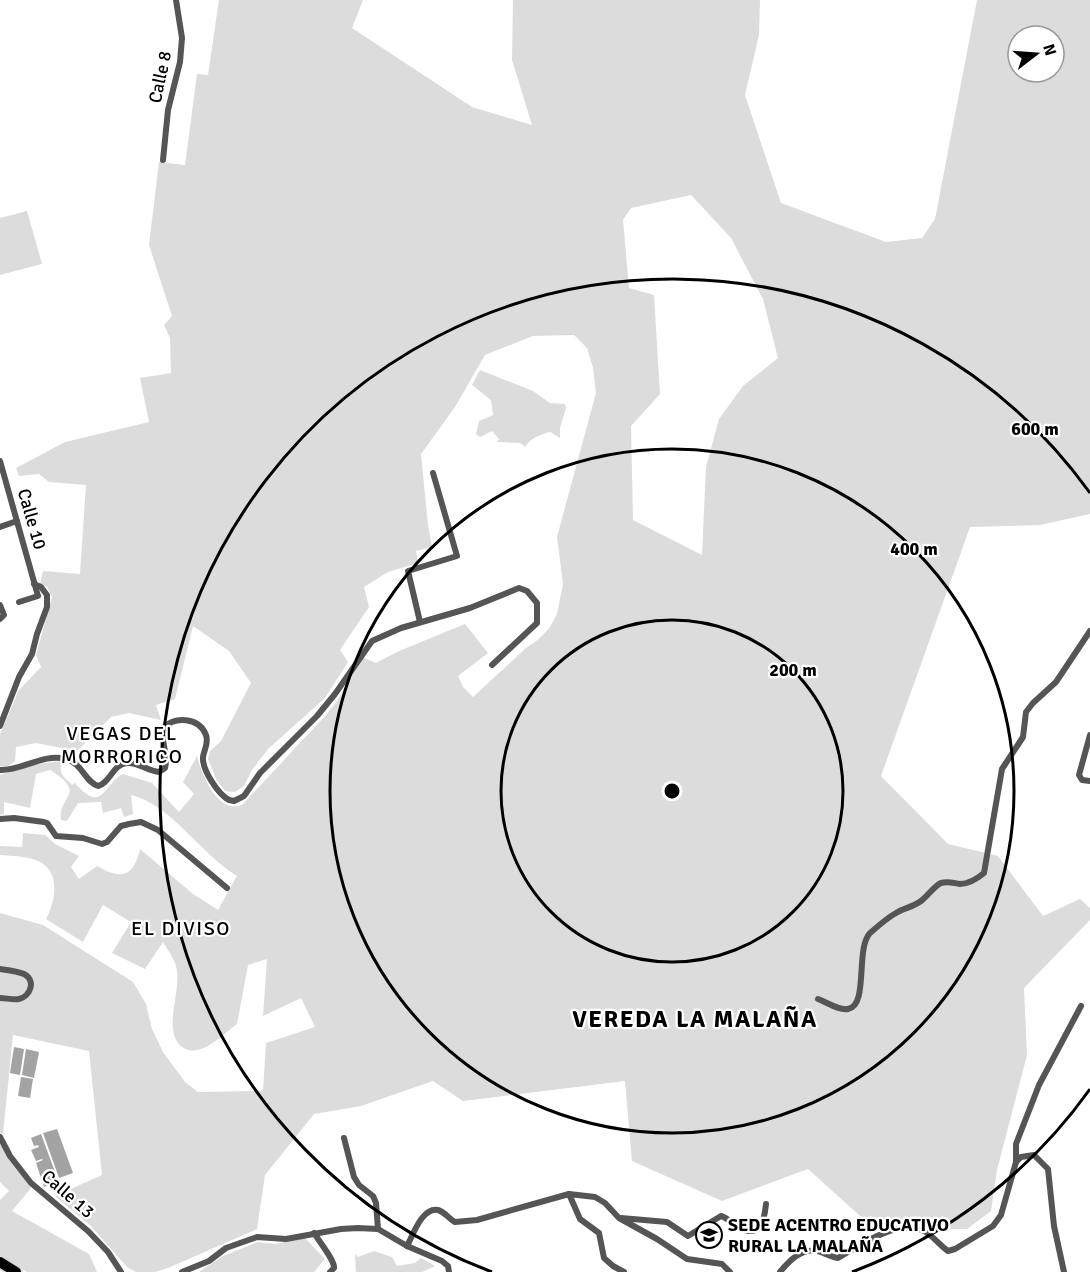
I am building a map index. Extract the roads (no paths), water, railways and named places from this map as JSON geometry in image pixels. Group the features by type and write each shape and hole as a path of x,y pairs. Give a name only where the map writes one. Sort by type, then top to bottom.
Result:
{"highway":[{"path":"0,1262 16,1272"}],"street":[{"name":"Calle 8","path":"163,160 168,110 180,62 182,38 176,0"},
{"name":"Calle 10","path":"0,461 1,472 38,596 20,602"},
{"path":"420,622 408,571 457,556 433,473"},
{"path":"0,527 17,521"},
{"name":"Calle 10","path":"0,726 19,677 32,654 47,607 48,599 45,591 34,584"},
{"path":"0,770 31,762 66,759 78,765 93,785 98,786 106,783 118,767 124,764 159,771 165,768 166,762 163,728 175,721 186,720 197,723 204,730 207,742 203,755 204,765 225,798 234,801 240,799 260,773 317,716 372,642 384,634 470,608 513,589 519,588 527,591 537,603 537,623 492,665"},
{"path":"0,605 2,617"},
{"path":"818,999 842,1009 856,1005 860,996 861,964 868,935 897,912 923,900 944,882 961,884 977,879 984,873 1002,770 1023,737 1026,712 1056,682 1090,632"},
{"path":"1090,735 1088,751 1079,774 1082,780 1090,781"},
{"path":"0,819 36,820 47,824 56,836 83,838 102,844 107,842 120,826 136,822 147,824 158,830 227,888"},
{"path":"0,969 25,974 30,984 27,996 20,999 0,998"},
{"path":"780,1272 787,1262 801,1253 818,1251 838,1258 879,1235 900,1229 918,1228 948,1251 993,1226 1000,1215 1016,1162 1016,1144 1039,1085 1081,1006"},
{"name":"Calle 13","path":"0,1137 10,1156 31,1183 88,1231 108,1252 121,1272"},
{"path":"344,1138 354,1177 359,1185 373,1196 376,1203 378,1229"},
{"path":"1016,1162 1021,1157 1034,1155 1048,1169 1054,1226 1064,1272"},
{"path":"406,1246 426,1213 436,1210 455,1222 477,1220 569,1194 595,1197 605,1203 619,1218 687,1259 722,1264 730,1272"},
{"path":"569,1194 580,1219 599,1233 604,1258 624,1272"},
{"path":"619,1218 667,1222 688,1236 721,1216 745,1230 760,1228 764,1223 766,1204"},
{"path":"182,1272 209,1261 226,1248 257,1237 286,1239 341,1229 378,1229 406,1246 442,1261 448,1266 449,1272"},
{"path":"314,1233 334,1261 334,1268 330,1272"}],"place":[{"name":"SEDE ACENTRO EDUCATIVO RURAL LA MALAÑA","path":"709,1235"}],"district":[{"name":"VEGAS DEL MORRORICO","path":"122,744"},
{"name":"EL DIVISO","path":"181,928"},
{"name":"VEREDA LA MALAÑA","path":"695,1019"}]}
